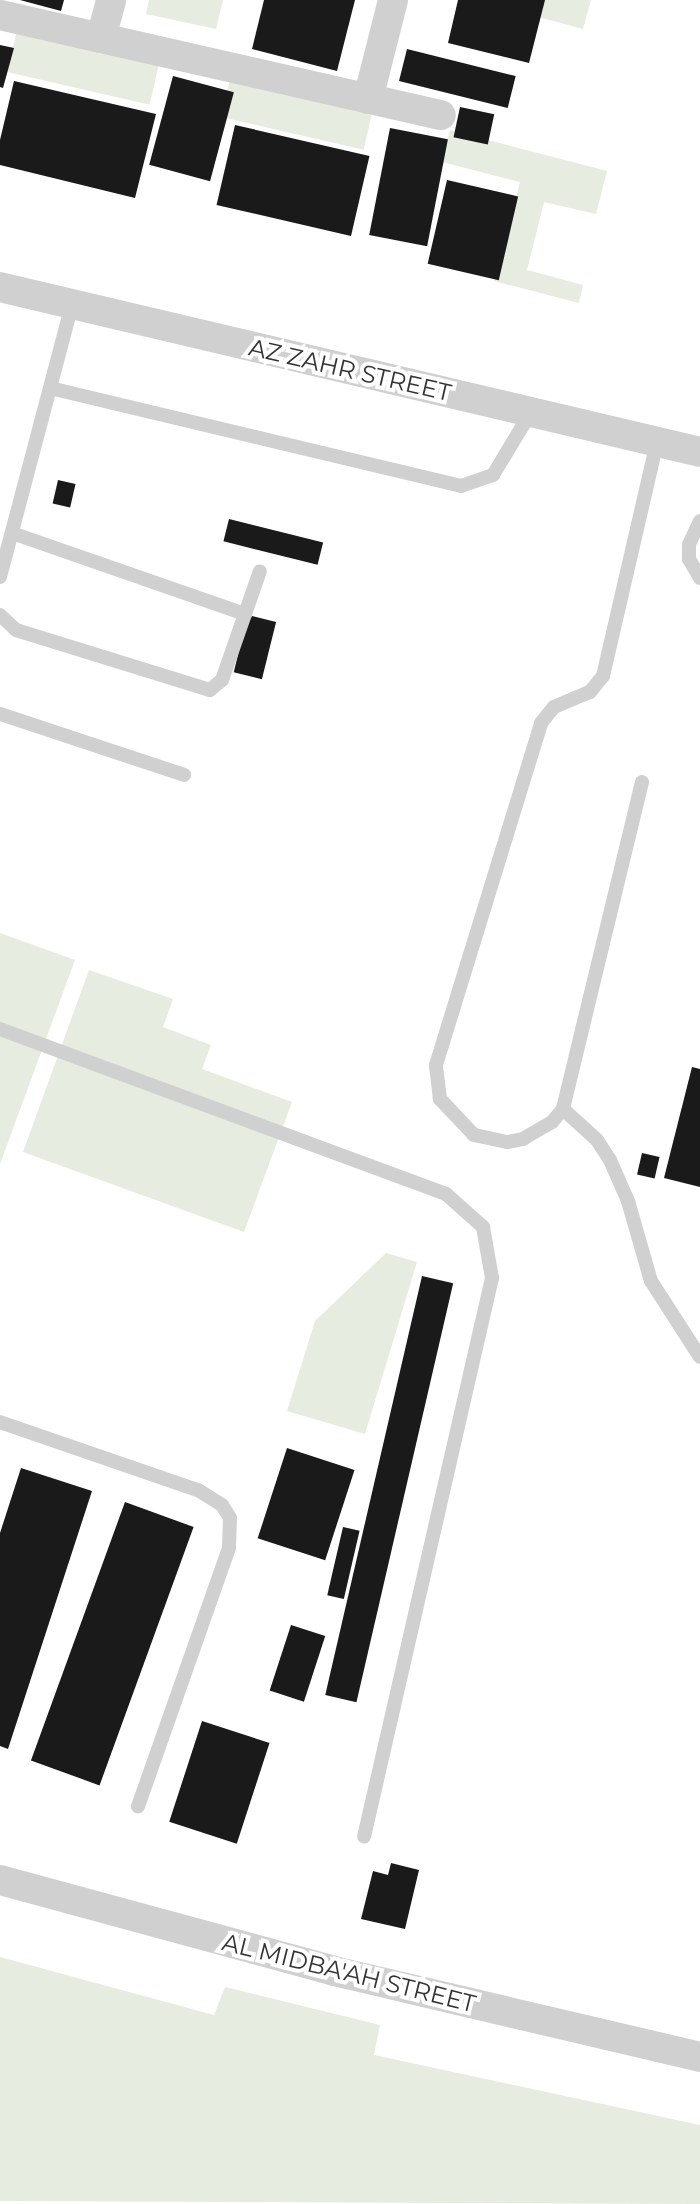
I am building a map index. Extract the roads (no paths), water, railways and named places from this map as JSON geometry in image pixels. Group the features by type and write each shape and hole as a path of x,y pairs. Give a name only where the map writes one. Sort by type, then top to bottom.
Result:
{"street":[{"path":"101,38 111,0"},
{"path":"368,99 393,0"},
{"path":"0,15 441,115"},
{"name":"AZ ZAHR STREET","path":"0,287 700,452"},
{"name":"AL MIDBA'AH STREET","path":"0,1880 334,1971 700,2057"}],"lane":[{"path":"0,577 72,304"},
{"path":"50,388 461,486 493,475 531,412"},
{"path":"642,782 563,1109 552,1122 523,1139 507,1142 474,1135 440,1099 436,1065 541,723 554,707 590,692 603,676 657,442"},
{"path":"700,521 689,545 689,559 700,578"},
{"path":"12,533 245,614"},
{"path":"0,615 16,630 210,690 222,680 260,571"},
{"path":"0,714 184,775"},
{"path":"0,1029 446,1194 483,1227 493,1260 492,1278 364,1837"},
{"path":"563,1109 597,1140 610,1160 651,1281 700,1357"},
{"path":"0,1422 211,1495 230,1518 229,1548 138,1806"}]}
